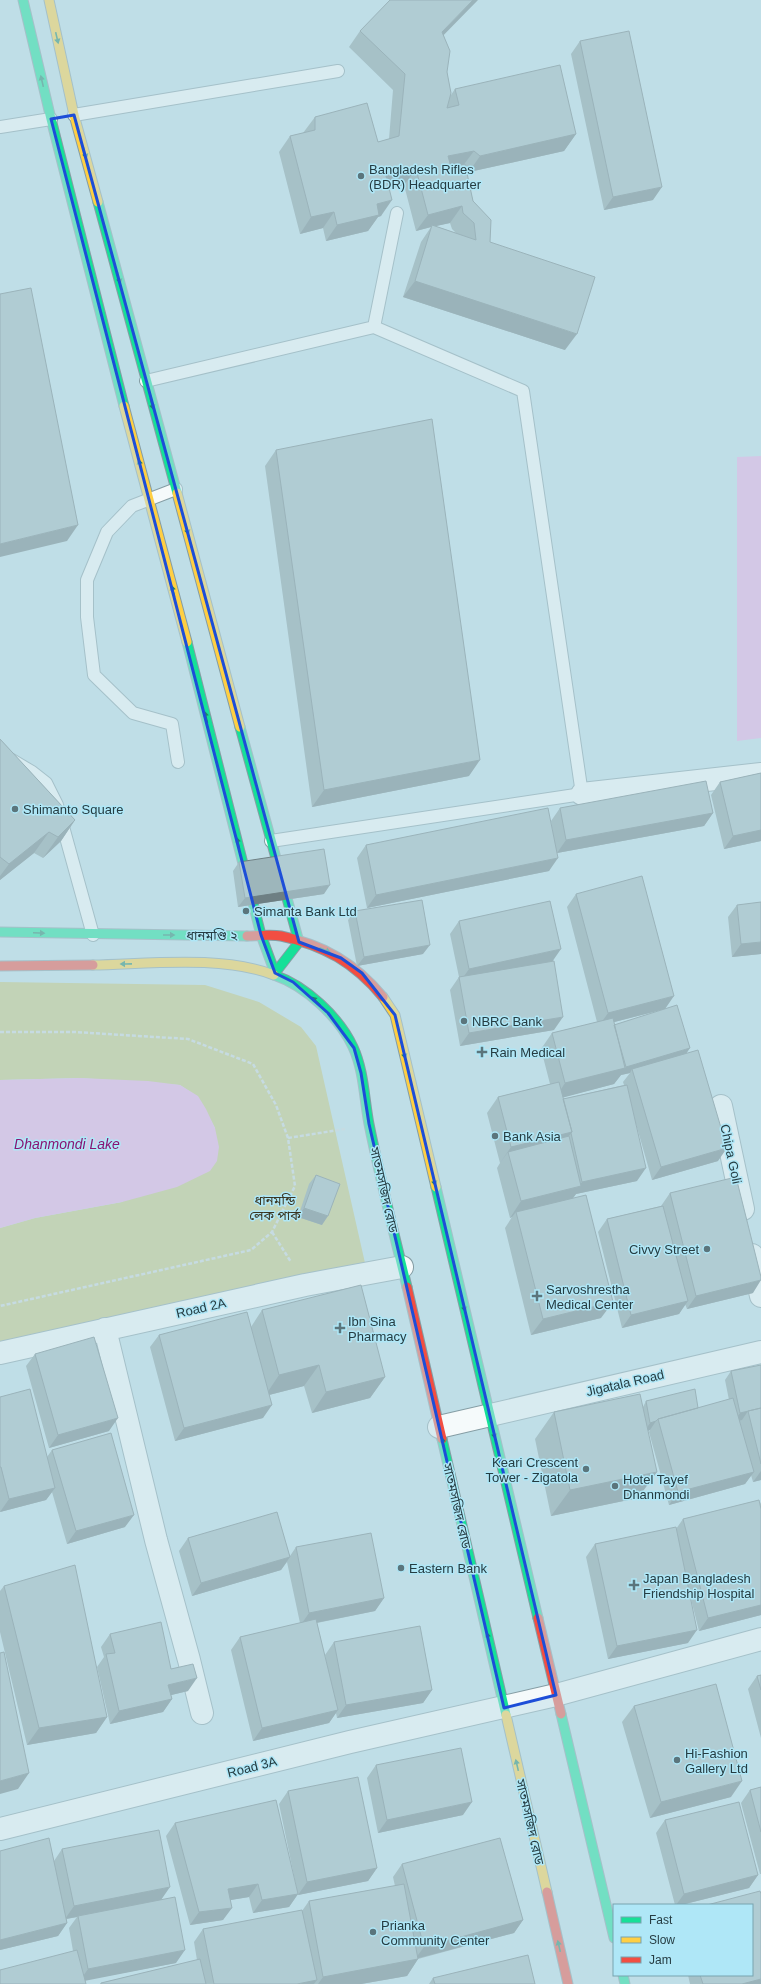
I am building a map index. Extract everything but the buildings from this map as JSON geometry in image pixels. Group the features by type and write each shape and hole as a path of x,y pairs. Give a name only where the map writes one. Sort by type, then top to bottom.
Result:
{"main road":[{"path":"23,0 63,117 176,489 299,942 275,973"},
{"path":"49,0 63,117 148,498 203,704 261,935 275,973"},
{"name":"ধানমণ্ডি ২","path":"0,932 93,935 280,936 323,949 342,958 362,973 380,993 395,1015 490,1414"},
{"path":"0,966 197,963 243,966 275,973"},
{"name":"সাতমসজিদ রোড","path":"275,973 293,982 311,996 328,1013 354,1048 361,1073 369,1124 568,1984"},
{"path":"490,1414 613,1934"}],"street":[{"path":"582,794 761,774"},
{"name":"Chipa Goli","path":"721,1106 761,1296"},
{"name":"Road 2A","path":"0,1353 305,1285 402,1267"},
{"path":"106,1329 156,1540 202,1713"},
{"name":"Jigatala Road","path":"439,1427 761,1352"},
{"name":"Road 3A","path":"0,1829 350,1742 504,1708 761,1639"}],"lane":[{"path":"0,127 338,71"},
{"path":"374,327 397,213"},
{"path":"143,382 374,327 524,391 582,794 271,841"},
{"path":"176,489 148,498 132,506 107,532 87,580 87,617 94,674 133,713 172,724 178,762"},
{"path":"0,753 32,772 46,783 57,805 93,935"}],"path":[{"path":"0,1032 76,1032 188,1039 253,1064 276,1105 288,1138 295,1186 272,1232 251,1250 0,1306"},
{"path":"288,1138 369,1124"},
{"path":"272,1232 305,1285"}],"highlighted area":[{"path":"74,115 299,942 341,958 362,973 395,1015 556,1695 504,1708 369,1124 361,1073 354,1048 328,1013 293,982 275,973 261,935 51,119"}],"green space":[{"name":"ধানমন্ডি লেক পার্ক","path":"0,982 205,985 259,1002 301,1027 316,1046 365,1263 0,1350 0,1228 35,1218 122,1202 215,1128 198,1097 180,1085 80,1078 0,1080"}],"water":[{"path":"761,456 761,738 737,741 737,457"},
{"name":"Dhanmondi Lake","path":"80,1078 148,1081 180,1085 198,1096 206,1109 215,1128 219,1147 217,1161 210,1171 177,1187 122,1202 35,1218 0,1228 0,1080"}],"traffic: fast":[{"path":"23,0 51,119 124,406"},
{"path":"98,202 177,493"},
{"path":"187,642 261,935 275,973"},
{"path":"240,727 299,942 275,973"},
{"path":"0,932 247,936"},
{"path":"274,975 298,987 320,1004 347,1036 357,1056 373,1145 407,1287"},
{"path":"436,1187 538,1618"},
{"path":"442,1439 506,1715"},
{"path":"561,1714 613,1934"},
{"path":"623,1976 625,1984"}],"traffic: slow":[{"path":"49,0 74,115 98,202"},
{"path":"124,406 187,642"},
{"path":"177,493 240,727"},
{"path":"93,965 161,962 209,963 254,969 274,975"},
{"path":"383,997 395,1015 436,1187"},
{"path":"506,1715 547,1892"}],"traffic: jam":[{"path":"247,936 281,936 325,950 350,965 383,997"},
{"path":"0,966 93,965"},
{"path":"407,1287 442,1439"},
{"path":"538,1618 561,1714"},
{"path":"547,1892 568,1984"}],"place":[{"name":"Bangladesh Rifles (BDR) Headquarter","path":"361,176"},
{"name":"Shimanto Square","path":"15,809"},
{"name":"Simanta Bank Ltd","path":"246,911"},
{"name":"NBRC Bank","path":"464,1021"},
{"name":"Rain Medical","path":"482,1052"},
{"name":"Bank Asia","path":"495,1136"},
{"name":"Civvy Street","path":"707,1249"},
{"name":"Sarvoshrestha Medical Center","path":"537,1296"},
{"name":"Ibn Sina Pharmacy","path":"340,1328"},
{"name":"Keari Crescent Tower - Zigatola","path":"586,1469"},
{"name":"Hotel Tayef Dhanmondi","path":"615,1486"},
{"name":"Eastern Bank","path":"401,1568"},
{"name":"Japan Bangladesh Friendship Hospital","path":"634,1585"},
{"name":"Hi-Fashion Gallery Ltd","path":"677,1760"},
{"name":"Prianka Community Center","path":"373,1932"}]}
